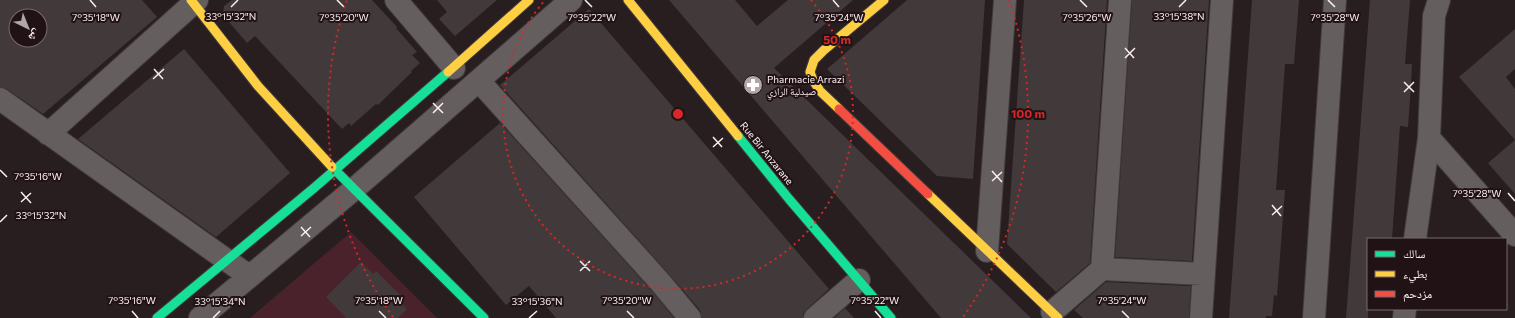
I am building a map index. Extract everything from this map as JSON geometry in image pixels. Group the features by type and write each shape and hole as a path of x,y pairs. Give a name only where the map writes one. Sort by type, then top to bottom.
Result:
{"street":[{"path":"396,0 454,68"},
{"path":"157,318 226,259 335,170 454,68 529,0"},
{"path":"200,318 353,190 572,0"},
{"name":"Rue Bir Anzarane","path":"628,0 789,199 891,318"},
{"path":"884,0 814,60 810,72 813,80 820,90 1055,315 1102,269 1120,0"},
{"path":"987,251 1005,0"},
{"path":"1202,318 1222,0"},
{"path":"1314,318 1335,0"},
{"path":"1415,238 1429,138 1434,16 1438,0"},
{"path":"48,134 194,1 258,86 353,190 484,318"},
{"path":"479,80 660,282 690,318"},
{"path":"0,99 250,276"},
{"path":"1429,138 1515,235"},
{"path":"1102,269 1204,274"},
{"path":"815,318 859,280"}],"shaded area":[{"path":"351,232 437,318 250,318"}],"building":[{"path":"0,0 142,0 157,17 43,114 7,89 0,87"},
{"path":"232,0 372,0 397,27 396,28 417,52 412,55 420,63 378,105 376,104 351,126 349,123 342,129 255,36 247,43 223,15 224,6"},
{"path":"437,0 497,0 455,36 439,19 447,12"},
{"path":"669,0 735,0 757,26 788,0 853,0 774,68 1031,318 941,318"},
{"path":"907,0 985,0 973,179 937,176 827,69"},
{"path":"1024,0 1107,0 1090,263 1056,292 1007,244"},
{"path":"1132,0 1209,0 1192,261 1115,257"},
{"path":"1252,0 1299,0 1294,64 1285,64 1276,190 1285,190 1277,296 1274,295 1272,316 1266,316 1266,318 1229,318"},
{"path":"1370,0 1410,0 1405,64 1412,64 1408,127 1400,126 1392,238 1367,238 1368,318 1346,318"},
{"path":"589,9 829,289 807,309 803,314 803,318 702,318 700,310 669,274 500,85"},
{"path":"1515,29 1515,69 1506,77 1515,89 1515,140 1459,77"},
{"path":"184,49 290,173 216,237 78,139"},
{"path":"500,123 651,290 674,318 556,318 529,286 506,305 414,197"},
{"path":"1515,140 1515,194 1488,163"},
{"path":"361,262 373,274 376,271 402,297 399,300 407,309 398,318 346,318 326,297"},
{"path":"1106,282 1191,286 1189,318 1083,318 1074,310"},
{"path":"845,308 854,318 834,318"}],"traffic: fast":[{"path":"157,318 314,188 448,72"},
{"path":"738,136 789,199 891,318"},
{"path":"332,167 484,318"}],"traffic: slow":[{"path":"191,0 258,86 332,167"},
{"path":"448,72 529,0"},
{"path":"628,0 738,136"},
{"path":"839,109 820,91 813,80 810,72 814,60 884,0"},
{"path":"928,194 1058,318"}],"traffic: jam":[{"path":"839,109 928,194"}],"place":[{"name":"Pharmacie Arrazi صيدلية الرازي","path":"753,85"}]}
